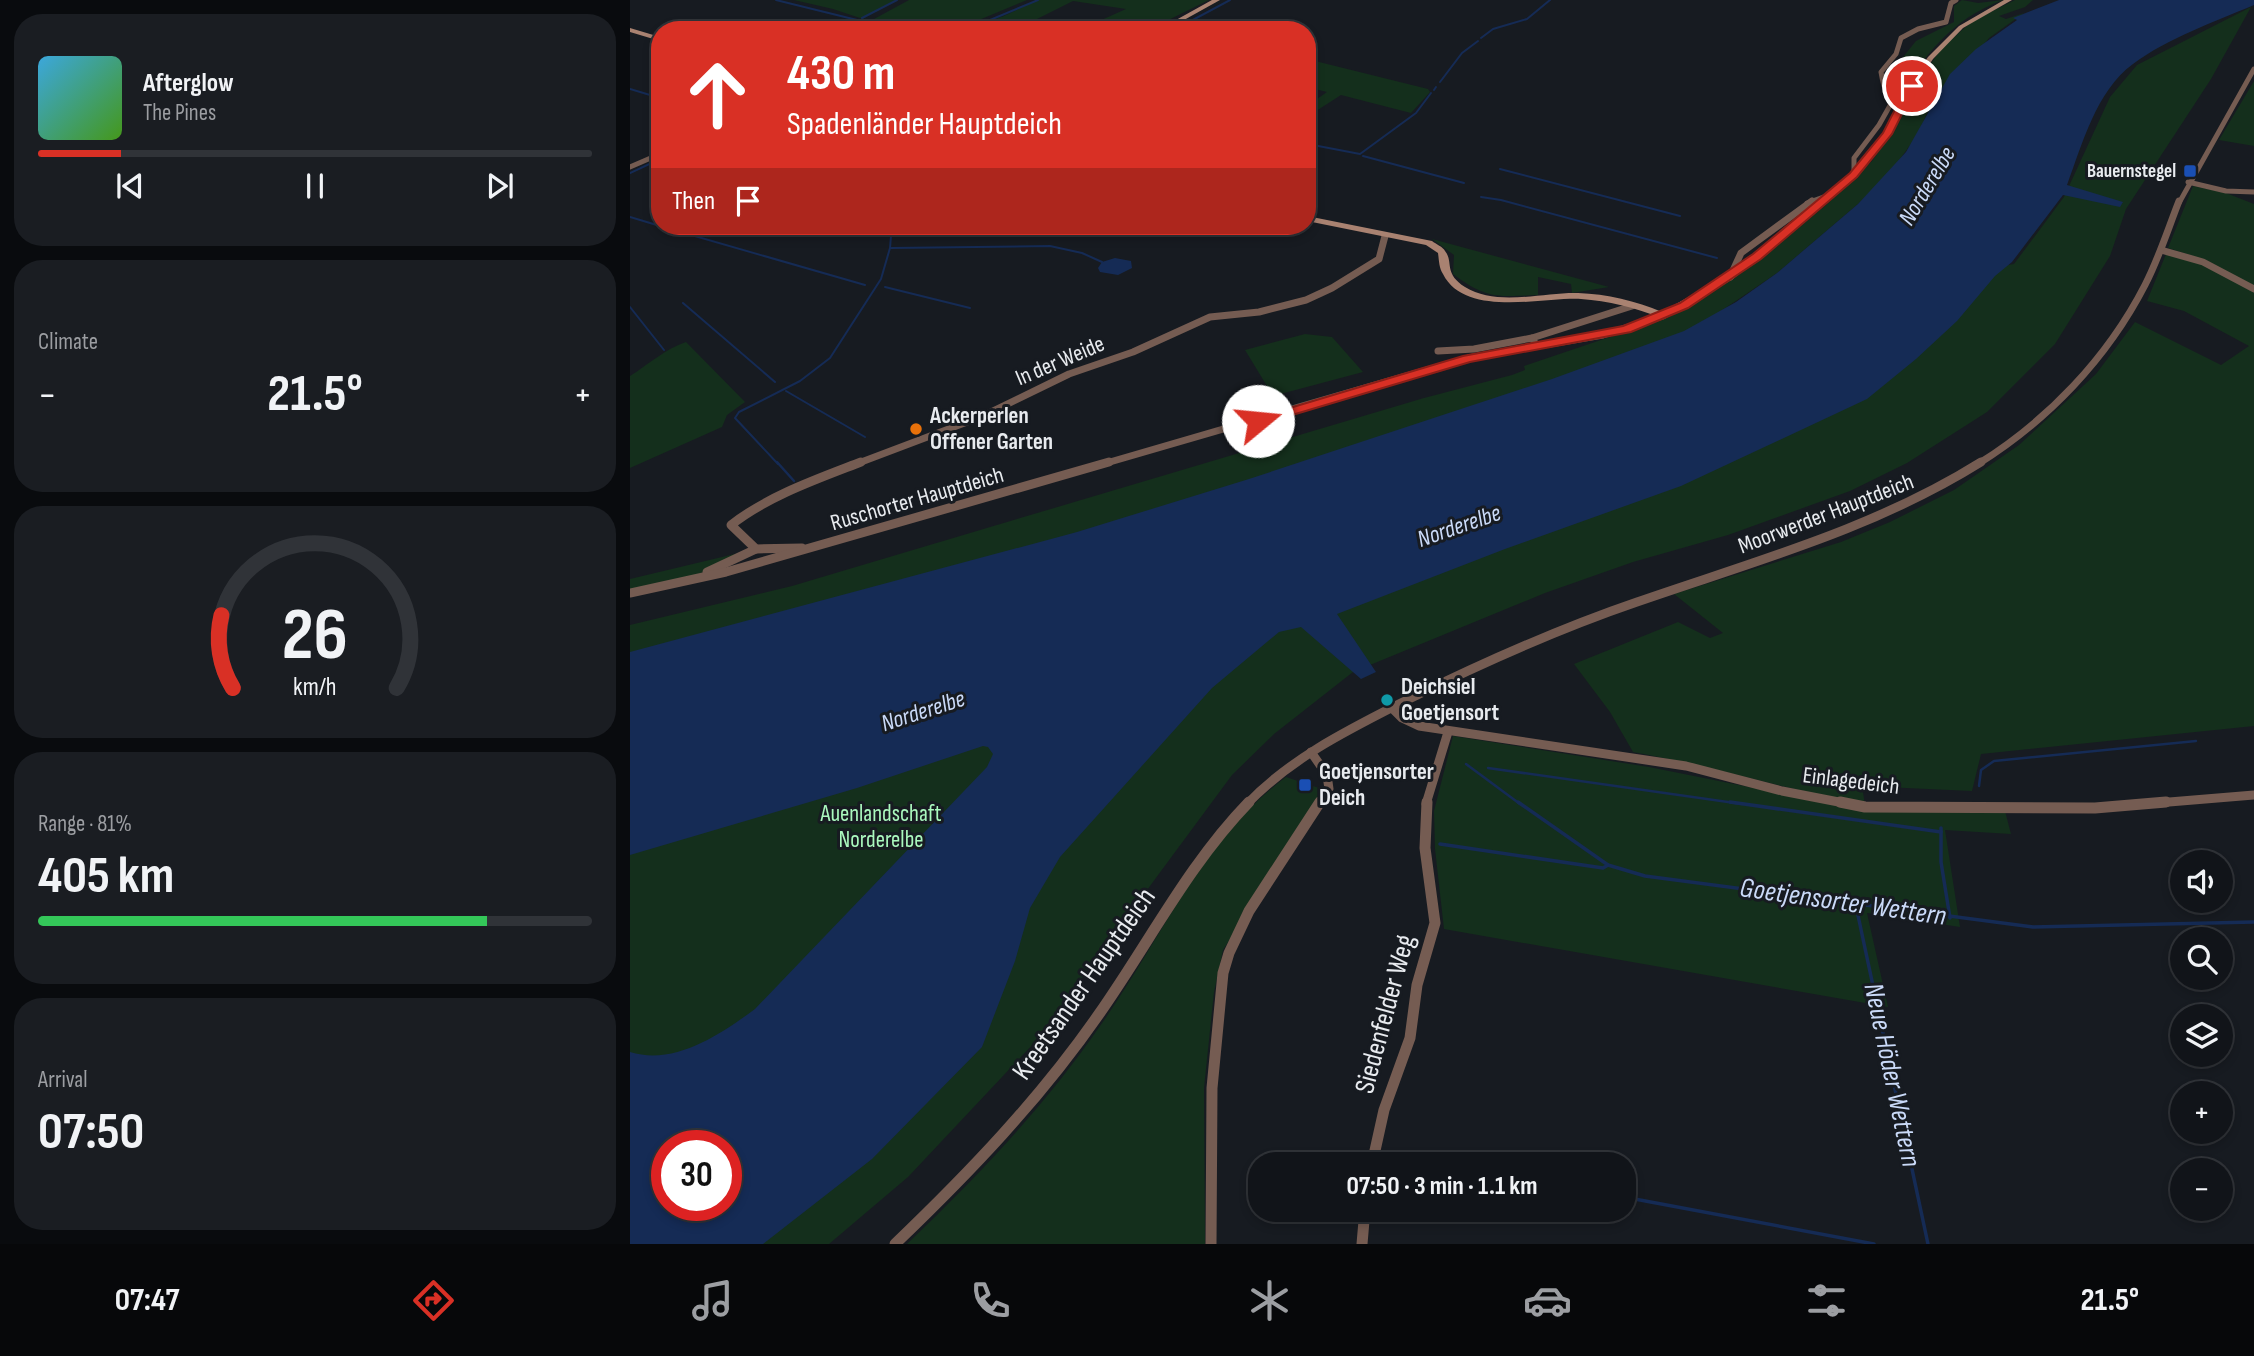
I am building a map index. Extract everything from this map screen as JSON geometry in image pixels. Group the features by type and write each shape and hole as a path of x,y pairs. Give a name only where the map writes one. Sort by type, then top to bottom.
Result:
{"street":[{"path":"1178,21 1217,0"},
{"path":"1903,104 1892,102 1884,90 1881,72 1896,54 1901,38 1917,29 1946,22 1951,3 1956,0"},
{"path":"1316,220 1429,243 1437,247 1445,259 1447,275 1455,284 1479,296 1505,299 1576,296 1632,306 1663,316 1730,277 1854,175 1887,134 1930,58 1972,19 2009,0"},
{"path":"630,30 651,36"},
{"name":"Moorwerder Hauptdeich","path":"1311,752 1485,662 1574,624 1835,536 1895,512 1946,486 2026,429 2088,371 2135,306 2188,182 2254,69"},
{"path":"1854,175 1854,158 1880,125 1892,102"},
{"path":"630,167 651,158"},
{"path":"2188,182 2226,191 2254,192"},
{"name":"In der Weide","path":"756,549 731,525 744,515 792,491 983,416 1069,374 1133,352 1210,317 1259,312 1306,300 1332,288 1379,259 1385,236"},
{"path":"2161,250 2203,262 2254,289"},
{"path":"1438,351 1474,349 1532,338 1632,306"},
{"name":"Ruschorter Hauptdeich","path":"630,593 686,582 817,547 1468,358 1626,329 1663,316"},
{"path":"1532,338 1537,346"},
{"path":"686,582 756,549 817,547"},
{"path":"1392,708 1409,723 1448,732"},
{"name":"Einlagedeich","path":"1448,732 1584,749 1686,766 1782,791 1865,807 2095,808 2254,795"},
{"name":"Siedenfelder Weg","path":"1375,1152 1384,1110 1410,1038 1417,985 1435,923 1425,848 1426,804 1448,732"},
{"path":"1212,1244 1210,1088 1219,992 1227,961 1239,933 1273,874 1329,789 1327,775 1311,752"},
{"name":"Kreetsander Hauptdeich","path":"895,1244 991,1149 1039,1093 1100,1013 1211,844 1244,806 1280,774 1311,752"},
{"path":"1362,1244 1364,1222"}],"green space":[{"path":"794,0 896,0 863,19"},
{"path":"909,0 1027,0 977,21 874,19"},
{"path":"1037,0 1209,0 1166,21 1099,21 1126,9 1073,1 1033,21 989,21"},
{"path":"1962,0 1978,3 2003,0 1968,17 1941,40 1897,100 1889,90 1886,78 1916,41 1954,22 1954,6"},
{"name":"Auenlandschaft Norderelbe","path":"2015,0 2033,0 2025,7 1999,16 2006,19 2024,13 1989,38 1928,111 1918,134 1892,170 1858,204 1777,273 1715,315 2014,264 2064,197 2110,97 2137,65 2251,7 2211,79 2126,209 2110,256 2055,344 1987,412 1907,463 1850,491 1728,535 1633,562 1545,593 1353,672 1274,734 1232,775 1034,1043 908,1177 829,1244 630,1244 630,625 792,586 1424,398 1512,375 1525,370 1524,366 1669,317 1707,296 1751,266 1826,205 1872,161 1899,122 1923,75 1940,50 1972,21"},
{"path":"1316,61 1428,89 1430,92 1411,113 1341,95 1316,111 1316,100 1327,92 1316,89"},
{"path":"2254,81 2254,146 2219,140"},
{"path":"2193,186 2226,193 2254,204 2254,286 2206,260 2168,248"},
{"path":"1432,239 1609,287 1572,293 1571,284 1538,277 1538,295 1493,295 1475,288 1453,274 1454,255"},
{"path":"2166,254 2200,263 2254,292 2254,726 1981,754 1972,791 1862,786 1865,805 1633,752 1610,712 1574,664 1678,622 1710,638 1723,633 1674,594 1841,542 1890,522 1954,490 2019,445 2096,374 2135,322 2221,365 2249,346 2184,311 2147,301"},
{"path":"1305,334 1332,337 1363,372 1273,396 1245,350"},
{"path":"686,342 745,402 727,415 722,427 630,468 630,376"},
{"path":"743,552 693,577 630,590 630,579"},
{"path":"1453,736 1649,767 1864,810 2005,811 2011,834 1945,830 1960,927 1867,913 1888,1007 1444,929 1435,849 1434,811"},
{"path":"1286,777 1325,790 1223,950 1214,992 1204,1088 1205,1244 907,1244 985,1166 1056,1085 1122,994 1206,861 1256,802"}],"water":[{"name":"Auenlandschaft Norderelbe","path":"2059,0 2254,0 2254,5 2161,46 2133,64 2109,89 2085,136 2067,185 2123,202 2120,207 2063,195 2012,262 1995,276 1957,321 1867,399 1681,486 1505,549 1337,614 1376,672 1361,679 1301,627 1279,632 1212,688 1060,857 1030,908 1015,961 982,1047 872,1159 763,1244 630,1244 630,1052 664,1055 680,1051 712,1037 755,1009 987,767 993,754 988,747 983,746 857,788 630,855 630,652 1077,532 1249,479 1552,379 1684,331 1736,302 1777,273 1858,204 1906,152 1950,74 1976,49 2017,20 2013,18"},
{"path":"1115,258 1131,261 1132,268 1118,275 1100,272 1098,268 1102,262"}],"waterway":[{"path":"776,0 857,20"},
{"path":"862,18 897,0"},
{"path":"988,21 1038,0"},
{"path":"1191,21 1230,0"},
{"path":"1481,38 1493,29 1527,19 1550,0"},
{"path":"1440,82 1462,53 1478,41"},
{"path":"630,89 651,95"},
{"path":"1316,146 1360,154 1416,113 1431,93"},
{"path":"1363,156 1464,183"},
{"path":"630,173 651,163"},
{"path":"1500,169 1680,216"},
{"path":"1481,197 1501,200 1717,258"},
{"path":"630,217 651,223"},
{"path":"691,235 865,285"},
{"path":"890,248 891,235"},
{"path":"890,248 1050,246 1082,253 1102,262"},
{"path":"778,464 735,418 739,412 800,381 830,358 881,279 890,248"},
{"path":"885,287 970,308"},
{"path":"683,303 775,382"},
{"path":"630,307 664,350"},
{"path":"786,391 865,437"},
{"path":"777,462 794,481"},
{"path":"1979,786 1981,770 1994,761 2196,741"},
{"name":"Goetjensorter Wettern","path":"1466,764 1520,804"},
{"path":"1488,768 1742,804"},
{"name":"Goetjensorter Wettern","path":"1518,802 1608,865"},
{"path":"1730,802 1941,832"},
{"path":"1941,832 1941,862 1950,916"},
{"path":"1440,844 1603,868 1608,865"},
{"name":"Goetjensorter Wettern","path":"1608,865 1645,876 1950,916"},
{"name":"Neue Höder Wettern","path":"1856,906 1928,1244"},
{"name":"Goetjensorter Wettern","path":"1950,916 2033,927 2254,922"},
{"path":"1636,1199 1874,1244"}],"place":[{"name":"Bauernstegel","path":"2190,171"},
{"name":"Ackerperlen Offener Garten","path":"916,429"},
{"name":"Deichsiel Goetjensort","path":"1387,700"},
{"name":"Goetjensorter Deich","path":"1305,785"}],"route":[{"path":"1258,421 1468,358 1508,349 1574,341 1626,329 1684,306 1730,277 1854,175 1887,134 1912,86"}],"water label":[{"name":"Norderelbe","path":"1927,186"},
{"name":"Norderelbe","path":"1459,526"},
{"name":"Norderelbe","path":"923,711"}]}
